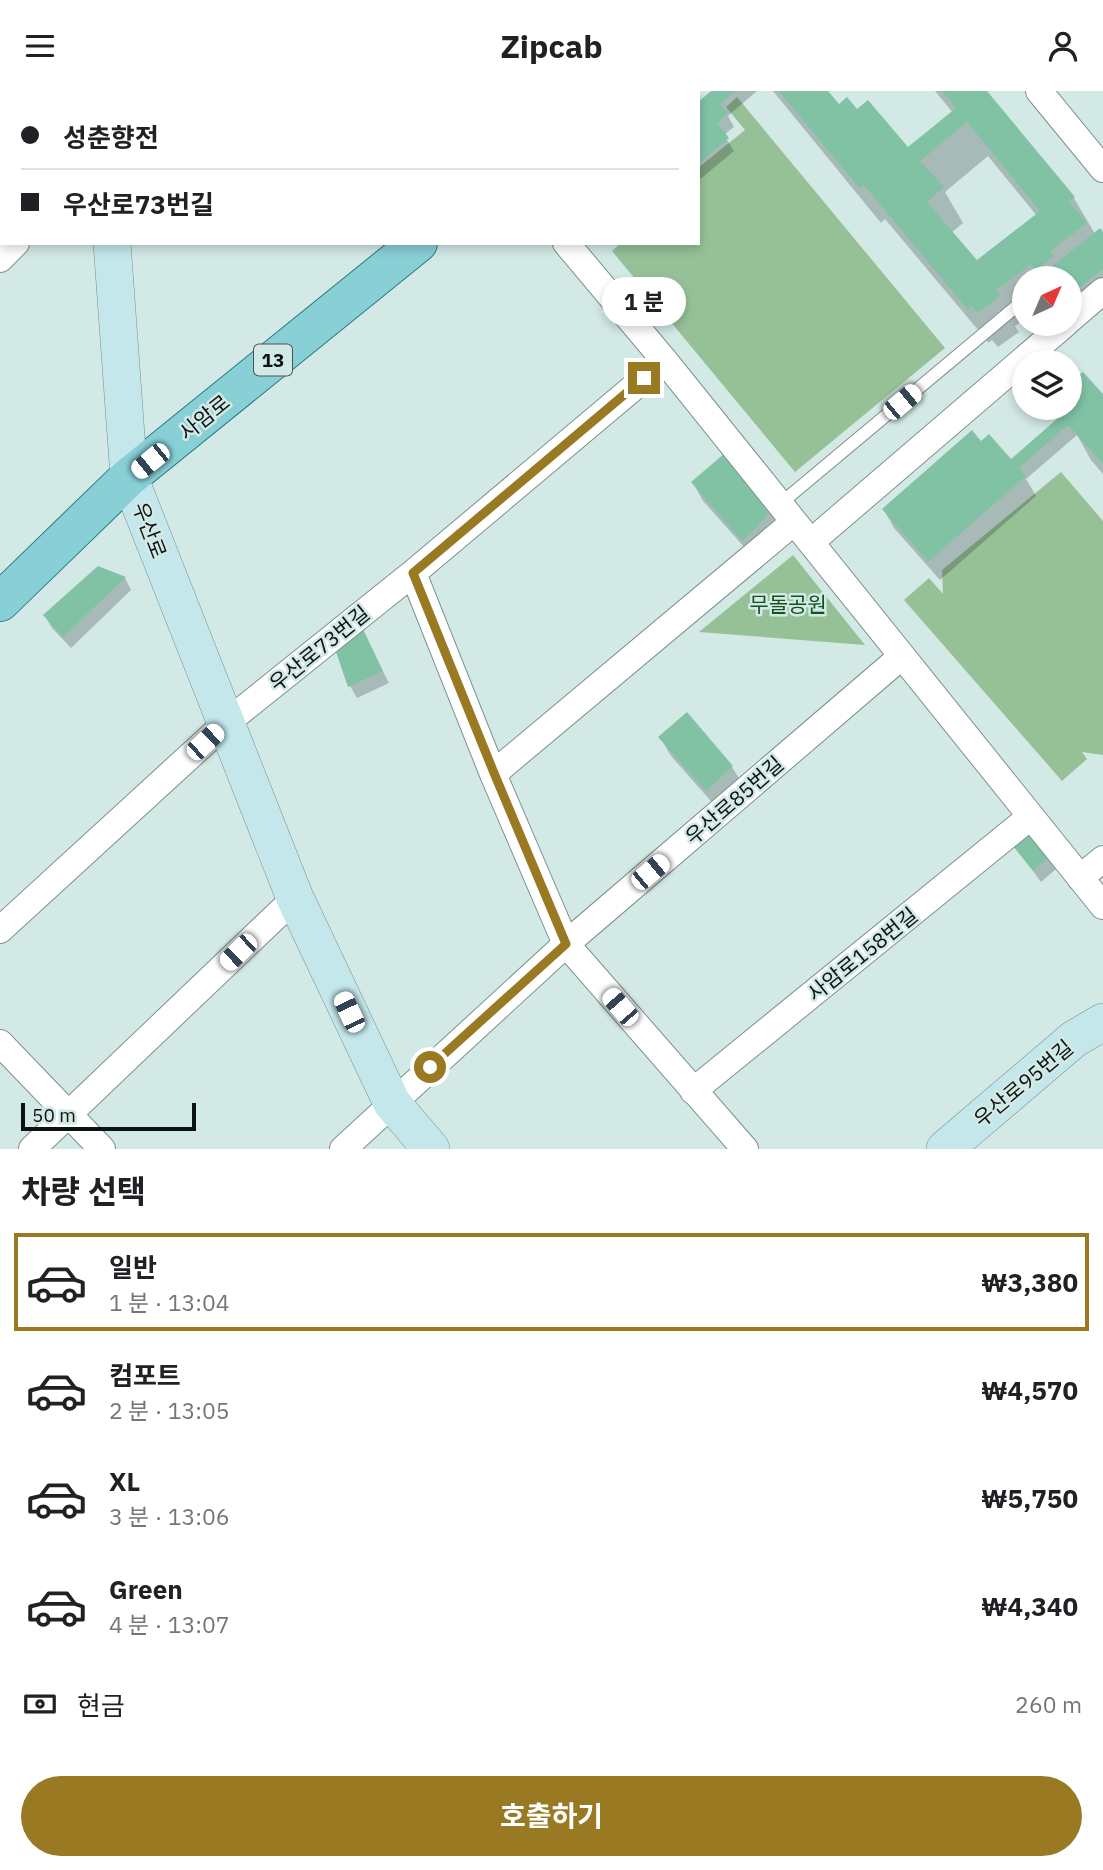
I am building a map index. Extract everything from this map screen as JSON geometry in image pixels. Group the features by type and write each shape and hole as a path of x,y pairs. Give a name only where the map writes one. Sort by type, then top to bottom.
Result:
{"main road":[{"name":"사암로","path":"0,602 129,477 416,245"}],"street":[{"path":"1039,91 1103,169"},
{"path":"0,259 14,245"},
{"name":"우산로","path":"112,245 129,477 295,898 391,1103 431,1149"},
{"path":"568,245 665,361 1103,906"},
{"path":"1082,309 1103,291"},
{"path":"811,542 1051,336"},
{"name":"우산로73번길","path":"226,723 413,573 665,361"},
{"path":"494,773 787,513"},
{"path":"413,573 566,944 745,1149"},
{"name":"우산로85번길","path":"391,1103 566,944 902,656"},
{"path":"0,930 226,723"},
{"name":"사암로158번길","path":"693,1091 1030,817"},
{"path":"1080,878 1103,859"},
{"path":"32,1149 295,898"},
{"name":"우산로95번길","path":"945,1149 1074,1039 1103,1022"},
{"path":"0,1043 102,1149"},
{"path":"343,1149 391,1103"}],"lane":[{"path":"787,513 1012,311"}],"green space":[{"path":"737,97 945,348 795,472 612,251 619,245 700,245 700,166 745,130 726,107"},
{"path":"1061,472 1103,521 1103,755 1082,752 1087,759 1062,781 904,600 929,578 943,594 942,570"},
{"name":"무돌공원","path":"793,555 865,645 699,632"}],"building":[{"path":"711,91 736,91 720,104 728,113 717,123 729,138 700,162 700,100"},
{"path":"779,91 828,91 839,104 847,97 857,109 868,100 908,147 956,108 942,91 987,91 1075,197 1069,202 1087,223 1050,251 1054,256 1041,266 1012,266 1012,278 996,290 1000,296 977,313 971,306 968,310 864,185 860,189","holes":["967,122 1040,211 977,260 927,202 944,187 920,161"]},
{"path":"1100,228 1103,232 1103,269 1082,286 1082,266 1053,266"},
{"path":"1082,373 1103,394 1103,464 1068,425 1019,468 1026,476 928,562 882,509 972,430 981,441 989,434 1011,459 1056,420 1082,420"},
{"path":"724,454 769,502 766,518 742,541 691,482"},
{"path":"98,566 126,577 63,637 43,615"},
{"path":"362,627 383,671 348,687 333,643"},
{"path":"687,712 733,766 706,791 658,737"},
{"path":"1026,827 1050,856 1033,871 1009,841"}],"route":[{"path":"430,1067 566,944 413,573 644,378"}]}
